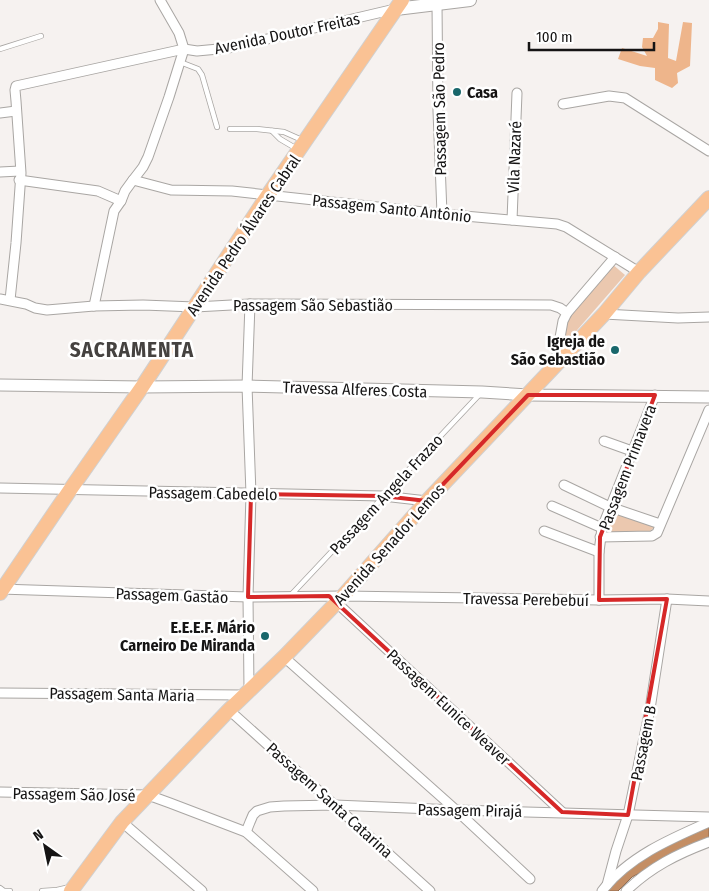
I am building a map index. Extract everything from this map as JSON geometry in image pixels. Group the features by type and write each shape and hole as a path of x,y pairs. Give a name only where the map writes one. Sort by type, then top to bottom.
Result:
{"main road":[{"name":"Avenida Doutor Freitas","path":"399,5 467,0"},
{"name":"Avenida Pedro Álvares Cabral","path":"1,591 142,386 268,195 399,5"},
{"name":"Avenida Senador Lemos","path":"72,889 122,822 246,692 284,657 340,599 427,501 604,314 639,272 709,198"}],"street":[{"path":"94,306 114,211 133,180 143,168 148,157 184,49 179,33 160,0"},
{"name":"Passagem São Pedro","path":"437,2 438,110 442,214"},
{"name":"Avenida Doutor Freitas","path":"16,111 16,86 184,49 197,51 229,48 399,5"},
{"name":"Vila Nazaré","path":"512,220 517,93"},
{"path":"563,104 609,96 625,98 709,151"},
{"path":"0,112 16,111 20,176 10,300"},
{"path":"0,172 98,191 121,201"},
{"name":"Passagem Santo Antônio","path":"133,180 171,190 232,191 442,214 557,224 566,227 639,272"},
{"path":"555,365 563,321 567,313 615,257"},
{"name":"Passagem São Sebastião","path":"0,299 46,310 94,306 143,305 195,307 250,304 551,305 567,313"},
{"path":"246,692 251,494 247,386 250,304"},
{"path":"604,314 678,318 709,317"},
{"name":"Travessa Alferes Costa","path":"0,385 247,386 482,392 528,395 709,396"},
{"name":"Passagem Primavera","path":"599,600 601,532 655,395"},
{"path":"552,506 601,532 652,536 657,533 709,410"},
{"path":"604,441 632,451"},
{"path":"564,485 610,506 660,524"},
{"name":"Passagem Cabedelo","path":"0,488 383,496 427,501"},
{"path":"544,531 599,552"},
{"name":"Passagem Gastão","path":"1,591 248,597 290,596 340,599"},
{"name":"Travessa Perebebuí","path":"340,599 667,599 709,601"},
{"name":"Passagem Eunice Weaver","path":"340,599 562,812"},
{"name":"Passagem B","path":"604,888 628,815 650,709 667,599"},
{"path":"284,657 456,810 530,879"},
{"name":"Passagem Santa Maria","path":"0,693 246,692"},
{"name":"Passagem Santa Catarina","path":"229,710 430,891"},
{"name":"Passagem São José","path":"0,792 148,795 246,832"},
{"name":"Passagem Pirajá","path":"246,832 256,811 284,806 335,805 709,817"},
{"path":"122,822 202,891"},
{"path":"604,888 633,861 664,842 709,822"},
{"path":"246,832 313,891"},
{"path":"626,891 640,877 665,861 709,842"}],"lane":[{"path":"0,49 41,36"},
{"path":"180,62 198,69 202,75 217,127"},
{"path":"230,129 284,132 302,146"},
{"path":"272,131 280,139 302,146"},
{"name":"Passagem Angela Frazao","path":"290,596 482,392"},
{"path":"0,888 4,891 10,891"},
{"path":"42,891 72,889"}],"highlighted area":[{"path":"528,395 655,395 600,537 599,600 667,599 628,815 562,812 329,596 248,597 251,494 383,496 427,501"}],"shaded area":[{"path":"658,22 669,24 668,58 676,61 683,22 692,23 690,66 677,73 678,83 672,88 655,80 655,68 640,66 618,59 622,48 647,56 642,47 643,38 653,38 658,29"},
{"path":"612,264 625,275 565,344 565,326 570,315"},
{"path":"611,510 658,524 649,532 606,533 604,530"},
{"path":"709,826 709,839 689,846 632,877 618,891 605,891 631,868 659,848"}],"place":[{"name":"Casa","path":"457,92"},
{"name":"Igreja de São Sebastião","path":"615,350"},
{"name":"E.E.E.F. Mário Carneiro De Miranda","path":"265,636"}],"district":[{"name":"SACRAMENTA","path":"132,350"}]}
